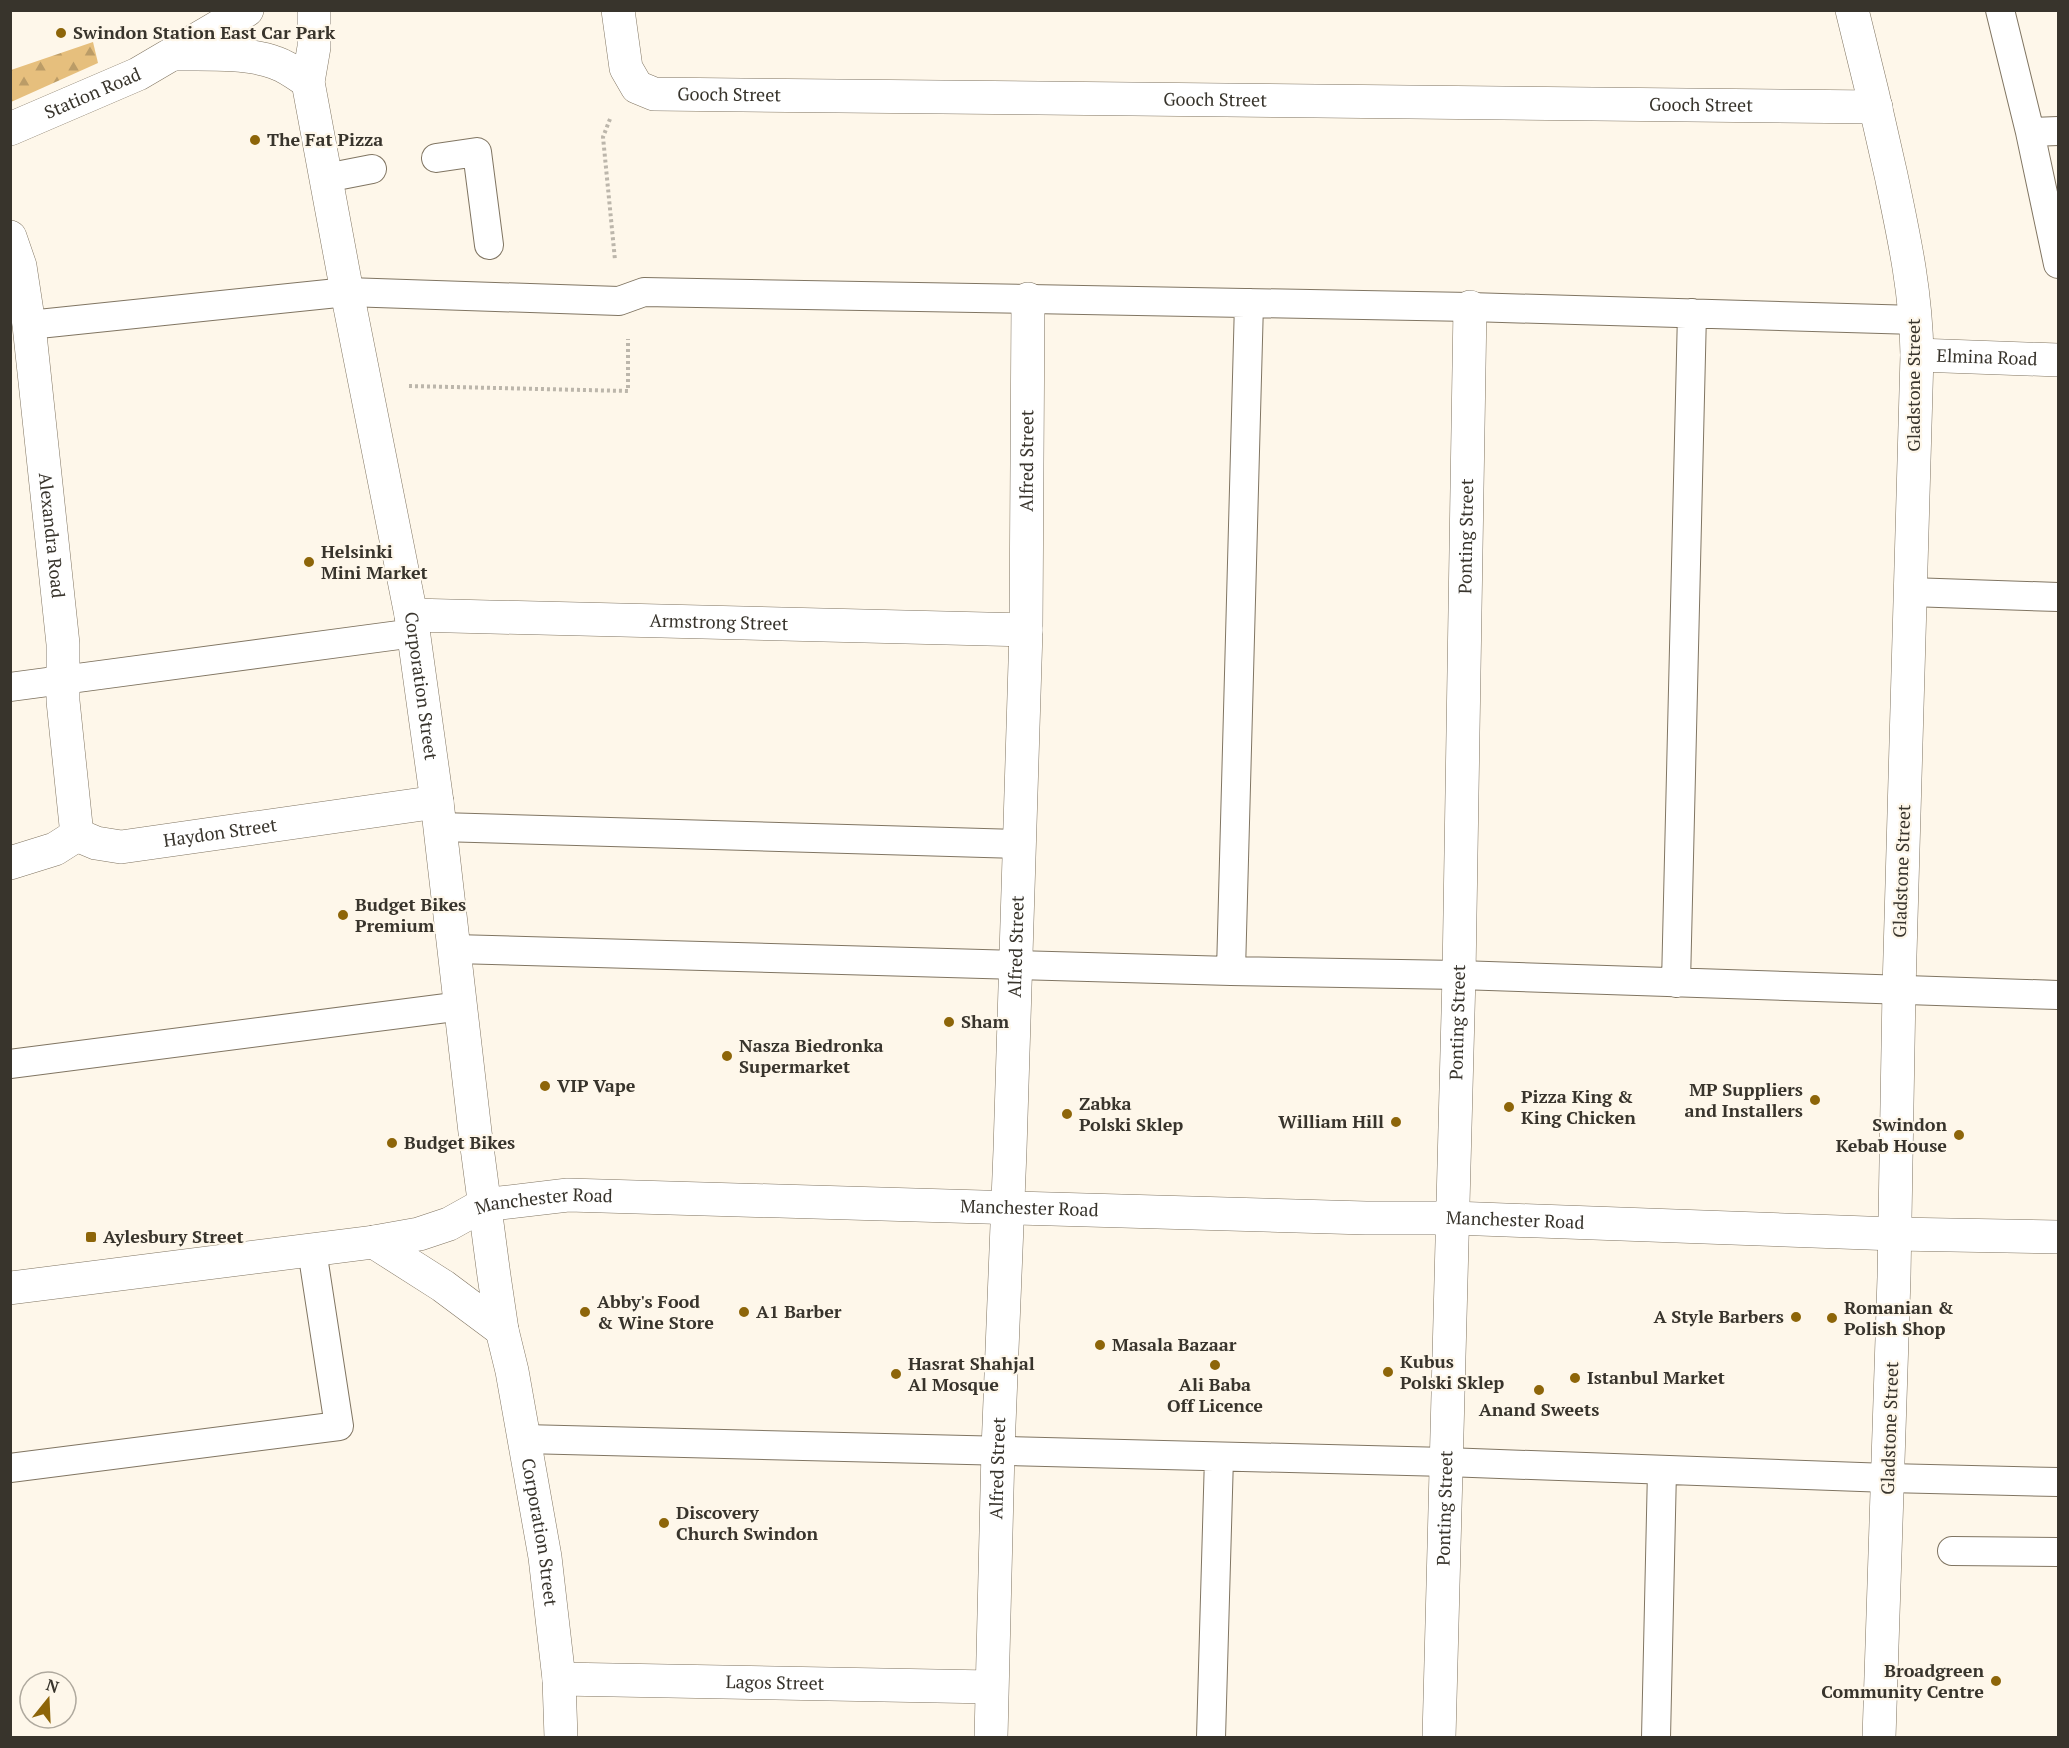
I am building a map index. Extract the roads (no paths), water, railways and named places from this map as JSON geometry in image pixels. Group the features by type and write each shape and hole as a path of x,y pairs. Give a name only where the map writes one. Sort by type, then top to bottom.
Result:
{"street":[{"name":"Station Road","path":"174,54 208,10"},
{"name":"Station Road","path":"10,129 120,82 174,54 247,10"},
{"name":"Corporation Street","path":"314,10 314,47 308,82 412,624 455,949 484,1206 502,1330 545,1557 559,1679 561,1737"},
{"name":"Gooch Street","path":"618,10 626,68 637,87 654,94 1876,107"},
{"name":"Gladstone Street","path":"1852,10 1876,107 1910,266 1917,355 1899,990 1895,1234 1879,1737"},
{"name":"Station Road","path":"174,54 220,54 274,62 287,67 308,82"},
{"name":"Alexandra Road","path":"10,237 20,266 29,325 63,644 63,701 77,836"},
{"name":"Alfred Street","path":"991,1737 998,1450 1026,630 1028,299"},
{"name":"Ponting Street","path":"1439,1737 1460,975 1470,307"},
{"name":"Elmina Road","path":"1917,355 2058,360"},
{"name":"Armstrong Street","path":"412,624 1026,630"},
{"name":"Haydon Street","path":"77,836 102,845 122,847 438,815"},
{"path":"10,863 55,849 77,836"},
{"name":"Manchester Road","path":"10,1288 374,1242 419,1234 449,1224 484,1206 568,1195 1366,1218 1453,1218 1895,1234 2058,1237"},
{"path":"374,1242 443,1286 502,1330"},
{"name":"Lagos Street","path":"559,1679 991,1687"}],"lane":[{"path":"2000,10 2030,132 2058,264"},
{"path":"2030,132 2058,131"},
{"path":"436,158 477,152 489,245"},
{"path":"326,178 372,169"},
{"path":"29,325 347,292 619,301 644,292 1470,307 1916,320"},
{"path":"1231,971 1249,303"},
{"path":"1676,983 1692,313"},
{"path":"1910,592 2058,597"},
{"path":"10,687 63,681 412,624"},
{"path":"438,815 1019,844"},
{"path":"455,949 1231,971 1460,975 2058,995"},
{"path":"10,1064 462,1006"},
{"path":"10,1468 339,1426 312,1250"},
{"path":"524,1439 1446,1462 2058,1482"},
{"path":"1211,1737 1219,1457"},
{"path":"1656,1737 1662,1470"},
{"path":"1952,1551 2058,1552"}],"place":[{"name":"Swindon Station East Car Park","path":"61,33"},
{"name":"The Fat Pizza","path":"255,140"},
{"name":"Helsinki Mini Market","path":"309,562"},
{"name":"Budget Bikes Premium","path":"343,915"},
{"name":"Sham","path":"949,1022"},
{"name":"Nasza Biedronka Supermarket","path":"727,1056"},
{"name":"VIP Vape","path":"545,1086"},
{"name":"MP Suppliers and Installers","path":"1815,1100"},
{"name":"Pizza King & King Chicken","path":"1509,1107"},
{"name":"Zabka Polski Sklep","path":"1067,1114"},
{"name":"William Hill","path":"1396,1122"},
{"name":"Swindon Kebab House","path":"1959,1135"},
{"name":"Budget Bikes","path":"392,1143"},
{"name":"Aylesbury Street","path":"91,1237"},
{"name":"Abby's Food & Wine Store","path":"585,1312"},
{"name":"A1 Barber","path":"744,1312"},
{"name":"A Style Barbers","path":"1796,1317"},
{"name":"Romanian & Polish Shop","path":"1832,1318"},
{"name":"Masala Bazaar","path":"1100,1345"},
{"name":"Ali Baba Off Licence","path":"1215,1365"},
{"name":"Kubus Polski Sklep","path":"1388,1372"},
{"name":"Hasrat Shahjal Al Mosque","path":"896,1374"},
{"name":"Istanbul Market","path":"1575,1378"},
{"name":"Anand Sweets","path":"1539,1390"},
{"name":"Discovery Church Swindon","path":"664,1523"},
{"name":"Broadgreen Community Centre","path":"1996,1681"}]}
